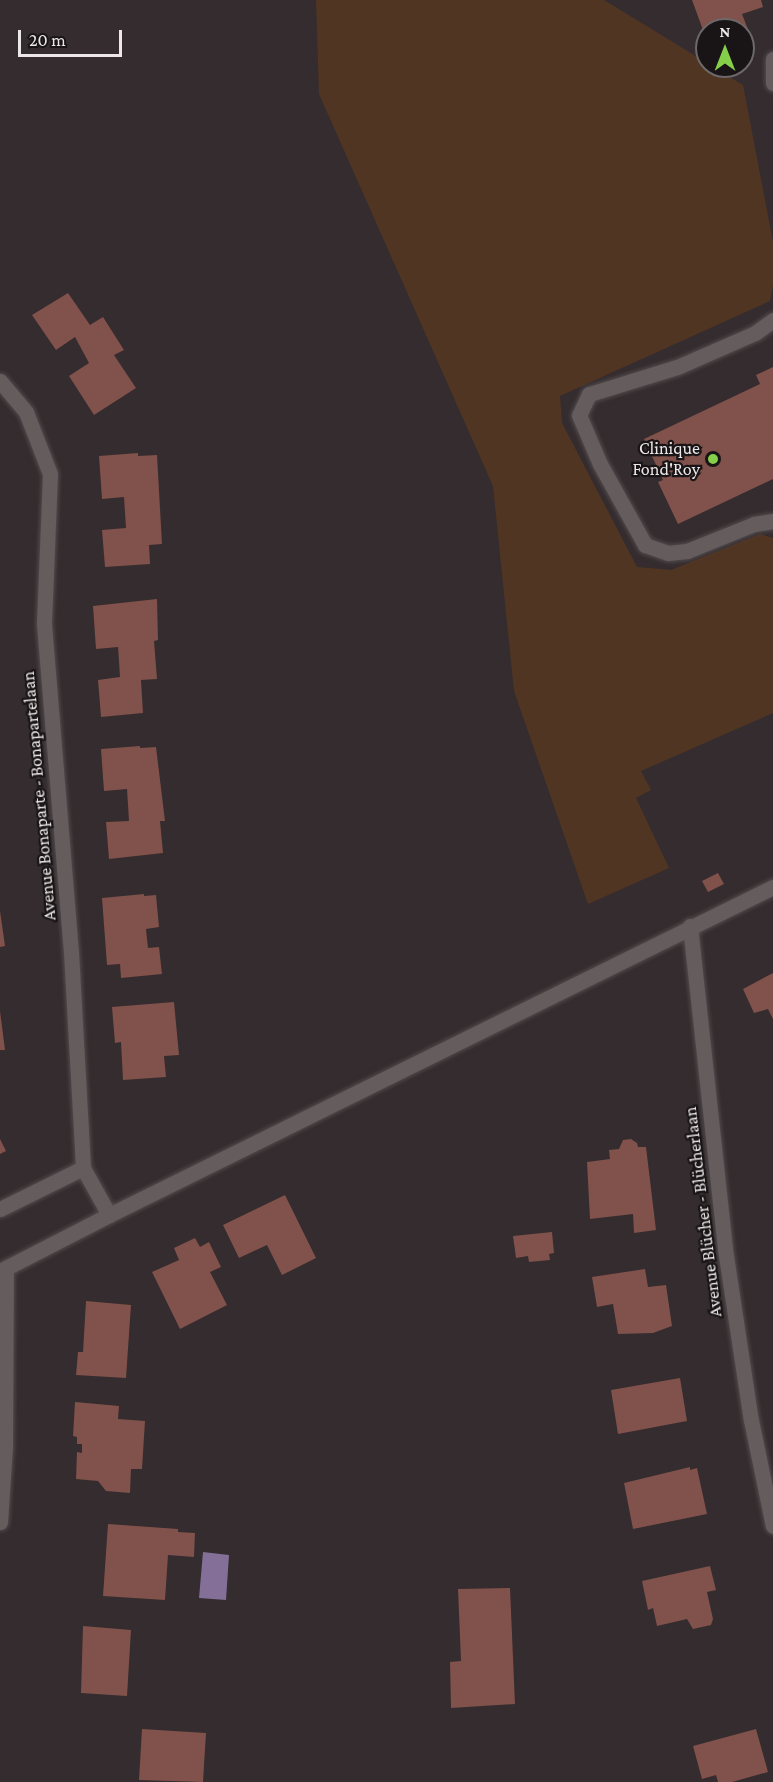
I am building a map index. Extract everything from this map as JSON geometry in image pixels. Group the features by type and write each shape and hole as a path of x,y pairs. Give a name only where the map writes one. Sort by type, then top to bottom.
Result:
{"street":[{"path":"773,59 773,83"},
{"path":"773,320 755,333 677,367 589,394 579,416 600,464 645,545 668,553 687,551 754,524 773,521"},
{"name":"Avenue Bonaparte - Bonapartelaan","path":"0,381 26,412 50,474 44,624 71,952 83,1168 109,1215"},
{"path":"0,1522 5,1447 3,1270 690,926 773,887"},
{"name":"Avenue Blücher - Blücherlaan","path":"690,926 725,1249 751,1420 773,1526"},
{"path":"0,1209 83,1168"}],"shaded area":[{"path":"316,0 604,0 695,56 695,78 732,78 743,85 773,242 773,284 770,301 560,396 562,423 637,567 671,570 760,534 773,538 773,713 641,771 651,790 636,798 669,868 588,904 514,691 493,486 319,94"},
{"path":"203,1552 229,1555 226,1600 199,1598"}],"building":[{"path":"692,0 761,0 763,7 742,14 744,18 699,18"},
{"path":"68,293 90,325 103,317 124,350 114,355 136,388 94,415 69,376 89,363 75,337 56,350 32,315"},
{"name":"Clinique Fond'Roy","path":"773,367 773,479 678,524 658,482 663,480 644,439 760,384 756,375"},
{"path":"138,453 138,456 157,455 162,544 149,545 150,564 105,567 102,530 126,528 124,497 102,499 99,456"},
{"path":"157,599 158,640 154,641 157,679 141,680 143,713 101,717 98,680 120,677 118,647 96,649 93,606"},
{"path":"140,746 140,748 156,747 165,821 160,821 163,853 109,859 106,822 129,821 127,789 104,791 101,749"},
{"path":"718,873 724,884 708,892 702,881"},
{"path":"144,894 144,896 156,895 159,927 146,929 148,948 159,947 162,974 121,978 120,964 107,965 102,898"},
{"path":"0,911 5,946 0,947"},
{"path":"773,973 773,1019 768,1009 754,1013 743,989"},
{"path":"174,1002 179,1055 164,1056 166,1077 123,1080 121,1042 115,1043 112,1007"},
{"path":"0,1011 5,1050 0,1050"},
{"path":"0,1139 6,1151 0,1154"},
{"path":"631,1139 637,1143 638,1147 646,1147 656,1230 634,1233 633,1214 590,1219 587,1162 610,1159 609,1150 619,1149 623,1140"},
{"path":"285,1195 316,1258 282,1275 267,1245 239,1258 223,1225"},
{"path":"552,1232 554,1253 549,1254 550,1260 529,1262 528,1256 516,1258 513,1236"},
{"path":"195,1238 200,1247 209,1242 221,1267 210,1272 227,1305 180,1329 152,1272 179,1260 174,1248"},
{"path":"645,1269 648,1287 666,1285 672,1326 653,1333 618,1334 613,1304 597,1307 592,1277"},
{"path":"86,1301 131,1305 126,1378 76,1375 78,1352 83,1352"},
{"path":"680,1378 687,1421 618,1434 611,1390"},
{"path":"75,1402 119,1406 118,1419 145,1421 142,1469 131,1469 130,1493 106,1491 98,1481 76,1479 77,1452 82,1453 82,1444 77,1444 77,1437 73,1436"},
{"path":"690,1467 690,1470 697,1468 707,1514 633,1529 624,1483"},
{"path":"108,1524 178,1529 178,1532 195,1533 194,1557 168,1555 165,1600 103,1596"},
{"path":"710,1566 716,1590 707,1592 713,1619 711,1625 693,1629 687,1619 657,1626 653,1608 648,1610 642,1581"},
{"path":"510,1588 515,1704 451,1708 450,1662 461,1661 458,1589"},
{"path":"83,1626 131,1630 127,1696 81,1693"},
{"path":"142,1729 206,1733 203,1782 139,1780"},
{"path":"756,1729 768,1772 732,1782 718,1782 716,1775 702,1779 693,1746"}],"place":[{"name":"Clinique Fond'Roy","path":"713,459"}]}
